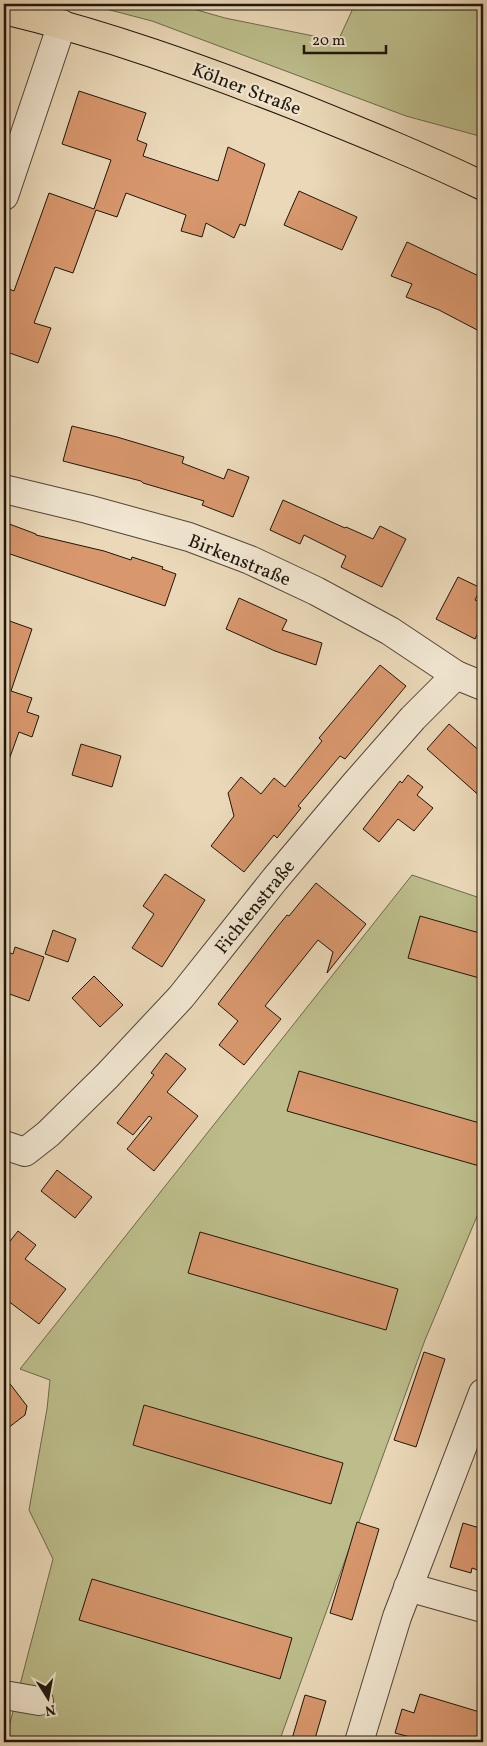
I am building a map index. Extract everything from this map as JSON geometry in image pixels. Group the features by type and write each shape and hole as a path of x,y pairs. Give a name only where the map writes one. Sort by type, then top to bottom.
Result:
{"main road":[{"name":"Kölner Straße","path":"4,10 62,24 157,53 355,129 483,186"}],"street":[{"path":"4,196 62,24"},
{"name":"Birkenstraße","path":"4,489 189,537 250,560 316,591 390,631 456,675"},
{"path":"456,675 483,686"},
{"name":"Fichtenstraße","path":"14,1148 48,1134 107,1076 181,997 275,879 356,783 413,718 456,675"},
{"path":"359,1742 408,1587 477,1429 483,1392"},
{"path":"408,1587 483,1608"},
{"path":"4,1695 39,1701"}],"green space":[{"path":"87,4 176,4 225,18 338,41 355,4 483,4 483,137 406,116 152,21"},
{"path":"412,875 483,899 483,1202 425,1340 279,1742 5,1742 53,1559 29,1510 47,1409 50,1380 20,1369"}],"building":[{"path":"79,91 146,113 137,140 147,144 143,156 218,181 228,147 265,164 245,226 240,224 234,238 206,223 202,237 181,231 186,215 126,193 117,217 96,210 73,273 55,267 34,323 51,328 38,363 4,351 4,287 14,291 49,193 94,209 111,160 62,144"},
{"path":"299,191 357,217 342,250 284,225"},
{"path":"407,242 483,278 483,333 439,310 406,297 412,284 391,276"},
{"path":"72,426 184,457 182,463 224,479 228,469 249,477 233,517 202,505 204,501 141,481 63,461"},
{"path":"283,500 373,539 380,526 406,539 382,587 341,567 346,556 304,535 300,544 270,530"},
{"path":"4,522 36,535 104,551 131,560 132,557 163,567 162,569 176,574 165,606 4,552"},
{"path":"458,577 481,588 475,600 483,604 483,624 475,639 436,619"},
{"path":"239,598 287,620 282,630 322,643 316,665 275,651 226,629"},
{"path":"4,619 32,629 11,691 32,698 27,712 39,716 32,737 19,732 6,768 4,767"},
{"path":"380,665 406,686 345,759 340,756 298,806 301,808 277,838 274,835 244,872 211,846 234,816 228,793 241,777 261,794 274,778 285,787 322,741 319,738"},
{"path":"449,724 483,754 483,799 427,749"},
{"path":"81,744 121,756 112,787 72,775"},
{"path":"408,775 423,787 417,795 433,808 414,831 398,819 379,842 363,829 400,781 402,783"},
{"path":"165,874 205,900 162,967 132,948 154,914 143,906"},
{"path":"316,883 366,924 327,973 333,952 318,940 265,1006 281,1019 244,1065 219,1045 238,1021 218,1004 278,926 287,915 289,916"},
{"path":"420,916 483,934 483,979 408,958"},
{"path":"53,930 76,939 68,962 45,954"},
{"path":"15,947 44,957 29,1001 4,992 4,951 13,954"},
{"path":"94,976 123,1005 100,1027 72,998"},
{"path":"166,1053 186,1069 167,1092 198,1116 154,1171 127,1149 152,1118 149,1116 133,1135 117,1123 154,1075 151,1073"},
{"path":"299,1071 483,1124 483,1167 287,1111"},
{"path":"57,1170 92,1197 75,1218 41,1191"},
{"path":"18,1231 36,1245 25,1259 66,1289 39,1324 4,1298 4,1243 7,1245"},
{"path":"200,1232 398,1289 386,1330 188,1273"},
{"path":"424,1352 445,1359 416,1447 394,1440"},
{"path":"4,1376 27,1406 25,1415 4,1431"},
{"path":"144,1405 343,1463 331,1504 133,1445"},
{"path":"357,1522 379,1529 352,1620 330,1613"},
{"path":"463,1523 483,1529 483,1572 472,1568 471,1573 450,1567"},
{"path":"92,1579 292,1638 280,1679 79,1620"},
{"path":"420,1694 483,1713 483,1742 429,1742 395,1733 402,1709 414,1713"},
{"path":"305,1695 326,1701 314,1742 291,1742"}]}
